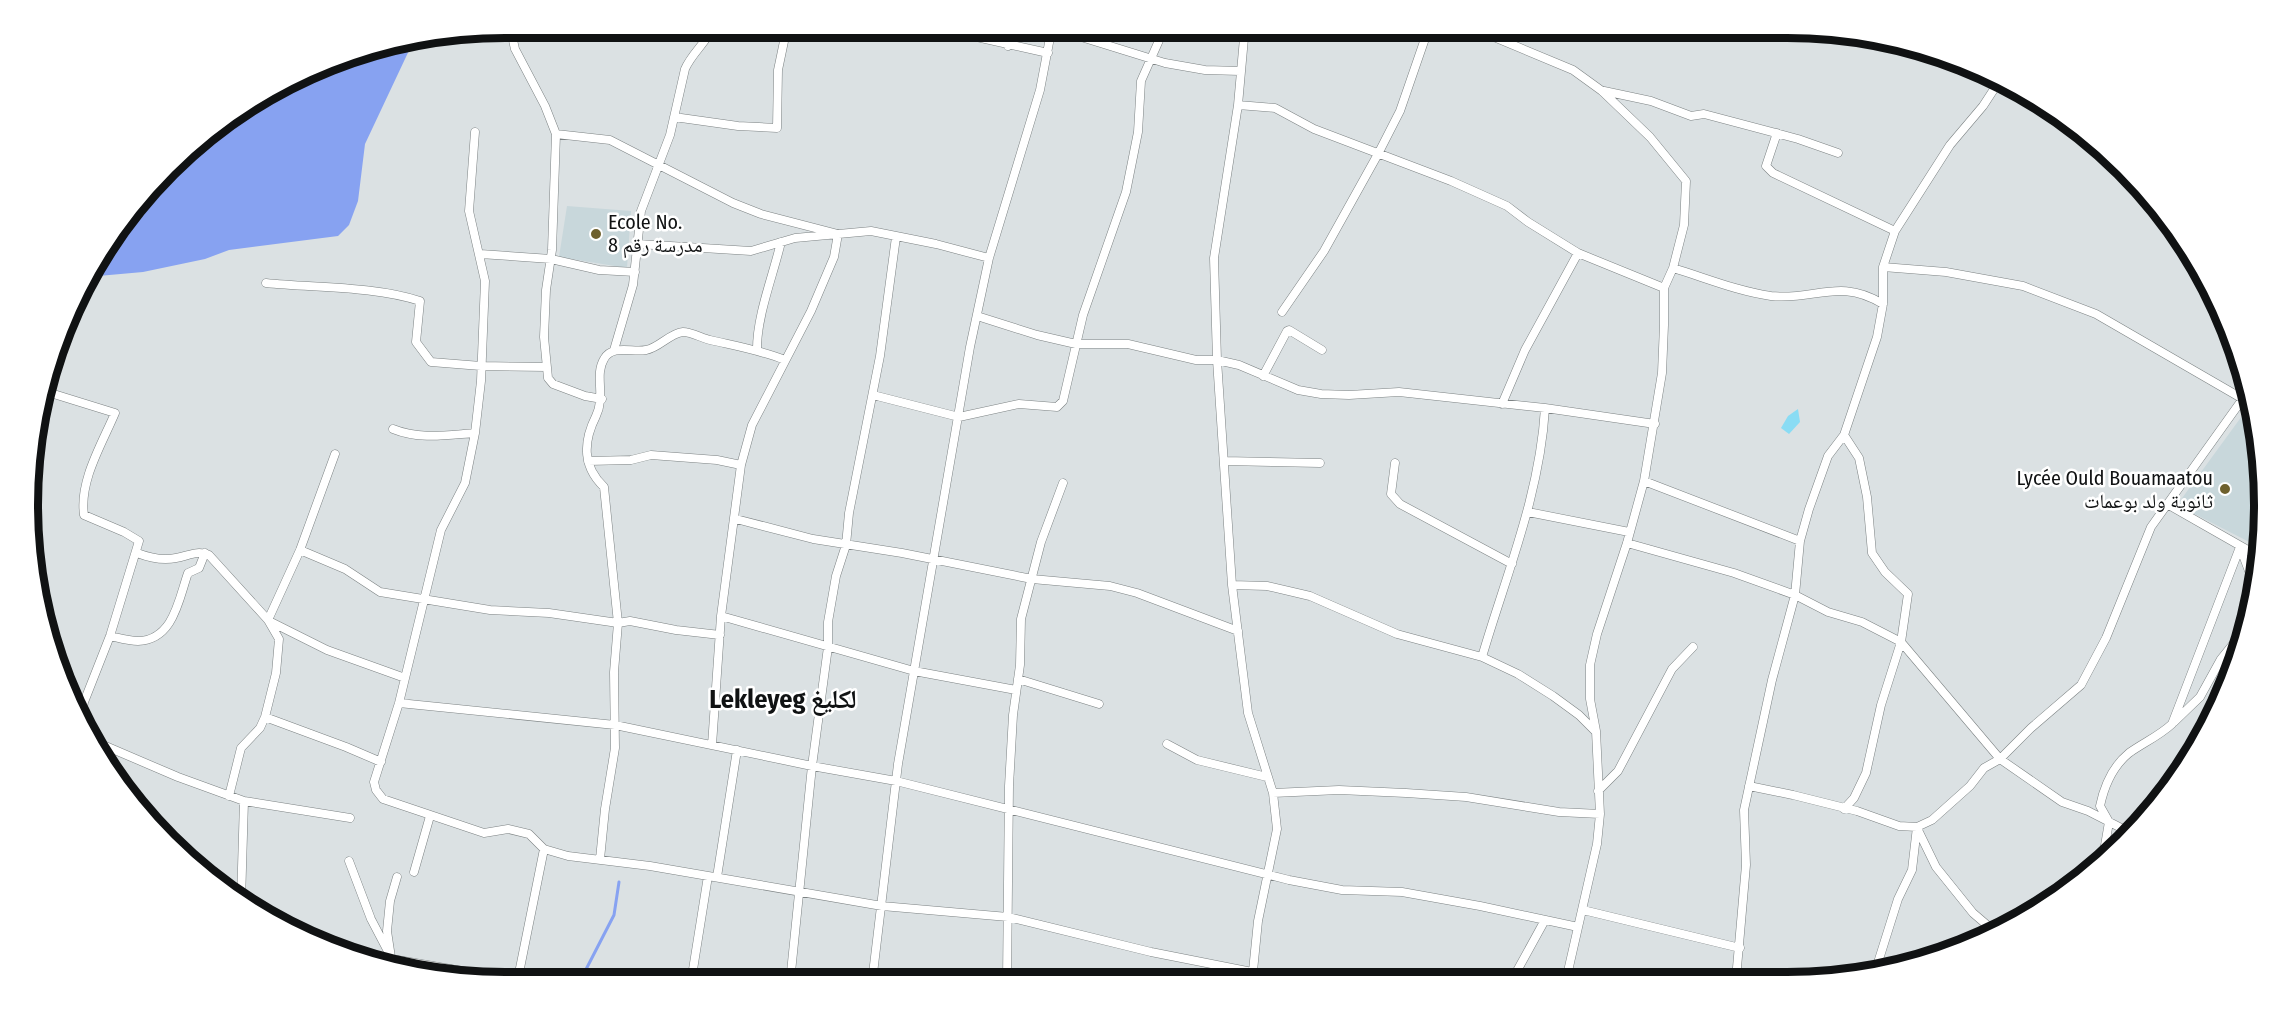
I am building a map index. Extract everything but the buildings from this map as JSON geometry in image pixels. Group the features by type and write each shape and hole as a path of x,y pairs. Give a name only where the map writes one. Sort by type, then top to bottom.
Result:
{"street":[{"path":"512,38 515,49 545,106 556,134 551,259 546,290 544,337 548,378 553,384 585,396 602,399"},
{"path":"614,350 622,327 634,272 641,211 670,135 688,61 707,38"},
{"path":"674,117 738,126 777,128 778,70 785,38"},
{"path":"976,38 1048,53"},
{"path":"1008,46 1009,38"},
{"path":"873,972 896,781 970,347 988,258 1040,90 1050,38"},
{"path":"1085,38 1151,60 1205,70 1240,71"},
{"path":"873,395 959,417 1019,404 1057,407 1063,401 1083,315 1126,192 1138,132 1142,81 1160,38"},
{"path":"1244,38 1238,105 1214,258 1216,360 1232,585 1248,713 1273,793 1277,829 1258,921 1252,972"},
{"path":"1282,312 1324,251 1378,154 1400,111 1425,38"},
{"path":"1496,38 1573,70 1602,91 1650,137 1686,182 1684,225 1673,268 1664,288 1662,373 1644,481 1627,543 1597,634 1590,665 1590,699 1596,731 1600,814 1597,844 1568,972"},
{"path":"1737,972 1746,865 1744,810 1772,680 1796,596 1800,541 1809,509 1828,456 1844,435 1877,337 1883,304 1883,267 1895,231 1950,145 1983,106 1995,87"},
{"path":"1602,91 1651,101 1691,116 1704,114 1798,138 1838,153"},
{"path":"1238,105 1275,108 1314,129 1450,181 1507,206 1578,253 1664,288"},
{"path":"475,132 469,211 485,281 475,433 465,483 442,526 399,703 374,782 379,795 383,799 484,833 508,829 529,834 544,849 568,856 600,858 882,906 1008,917 1235,972"},
{"path":"556,134 605,138 747,209 838,234"},
{"path":"1777,134 1766,166 1773,173 1895,231"},
{"path":"638,244 751,251 795,238 871,231 936,244 988,258"},
{"path":"712,745 727,567 736,519 741,465 752,425 811,311 834,257 838,234"},
{"path":"791,972 812,766 828,647 828,622 836,576 846,545 849,513 880,356 896,237"},
{"path":"757,349 757,329 781,242"},
{"path":"1502,404 1525,350 1578,253"},
{"path":"480,254 551,259 599,270 634,272"},
{"path":"1883,267 1946,272 2023,286 2096,314 2241,398"},
{"path":"1673,268 1732,289 1774,296 1842,290 1868,295 1883,304"},
{"path":"266,284 401,294 420,301 416,342 431,362 481,366 547,367"},
{"path":"977,316 1037,335 1076,344 1128,344 1196,360 1216,360 1239,365 1299,390 1321,394 1399,392 1545,408 1655,424"},
{"path":"1263,376 1289,330 1322,350"},
{"path":"600,858 615,748 614,672 618,623 604,487 593,477 586,448 588,430 602,399 599,370 605,356 614,350 648,350 683,332 757,349 785,360"},
{"path":"51,393 115,413 88,476 82,502 84,515 139,541 110,636 83,706"},
{"path":"1749,786 1793,795 1899,826 1917,827 1932,820 1970,786 1984,768 2000,759 2031,728 2081,685 2106,638 2151,527 2242,401"},
{"path":"1482,657 1528,512 1543,437 1545,408"},
{"path":"393,429 409,435 426,437 475,433"},
{"path":"1844,435 1859,458 1867,496 1872,553 1885,572 1908,594 1901,642 1881,705 1866,773 1854,798 1844,809"},
{"path":"268,620 300,550 335,454"},
{"path":"588,461 631,460 651,455 717,460 741,465"},
{"path":"1224,461 1320,463"},
{"path":"1395,463 1391,494 1400,504 1512,564"},
{"path":"1644,481 1800,541"},
{"path":"1007,972 1009,786 1021,619 1041,542 1064,483"},
{"path":"2167,504 2251,552"},
{"path":"1528,512 1629,532"},
{"path":"736,519 846,545 933,558 1032,579 1119,588 1238,631"},
{"path":"1627,543 1734,573 1796,596 1828,612 1862,622 1901,642 2000,759 2062,802 2088,811 2123,829"},
{"path":"2240,547 2249,571"},
{"path":"2172,724 2240,547"},
{"path":"300,550 345,569 374,590 490,610 549,613 618,623 630,621 676,630 720,635"},
{"path":"137,553 152,558 168,559 192,553 205,553 214,558 268,620 279,639 276,673 265,717 257,732 241,748 229,796"},
{"path":"110,636 140,641 159,633 179,606 187,574 198,569 205,553"},
{"path":"1232,585 1267,586 1310,596 1397,634 1482,657 1536,685 1579,715 1596,731"},
{"path":"722,616 914,671 1016,690"},
{"path":"268,620 327,650 405,678"},
{"path":"2105,847 2109,822 2100,806 2106,785 2115,769 2128,754 2161,734 2200,697 2221,659 2232,645"},
{"path":"1598,791 1618,771 1672,669 1693,647"},
{"path":"1018,679 1099,704"},
{"path":"399,703 615,725 896,781 1289,880 1342,890 1402,892 1578,927"},
{"path":"265,717 381,762"},
{"path":"1167,744 1197,760 1267,777"},
{"path":"104,745 178,777 244,801 350,818"},
{"path":"693,972 737,750"},
{"path":"1273,793 1339,790 1430,794 1466,797 1559,812 1600,814"},
{"path":"241,891 244,801"},
{"path":"414,872 430,816"},
{"path":"1917,827 1936,867 1973,913 1988,926"},
{"path":"1878,964 1898,899 1912,870 1917,827"},
{"path":"519,972 544,849"},
{"path":"349,861 371,919 390,958"},
{"path":"391,959 387,931 390,901 397,877"},
{"path":"1583,910 1740,948"},
{"path":"1516,972 1545,920"}],"shaded area":[{"path":"411,47 365,144 358,201 349,225 338,236 229,250 205,259 143,272 97,276 134,220 174,174 220,134 271,100 326,73 384,53"},
{"name":"Ecole No. 8 مدرسة رقم","path":"567,206 631,211 627,268 559,257"},
{"path":"1798,409 1800,422 1789,434 1781,428 1788,416"},
{"name":"Lycée Ould Bouamaatou ثانوية ولد بوعمات","path":"2245,412 2250,444 2254,505 2252,543 2177,505"}],"waterway":[{"path":"585,972 614,915 619,882"}],"place":[{"name":"Ecole No. 8 مدرسة رقم","path":"596,234"},
{"name":"Lycée Ould Bouamaatou ثانوية ولد بوعمات","path":"2225,489"}],"district":[{"name":"Lekleyeg لكليغ","path":"783,699"}]}
